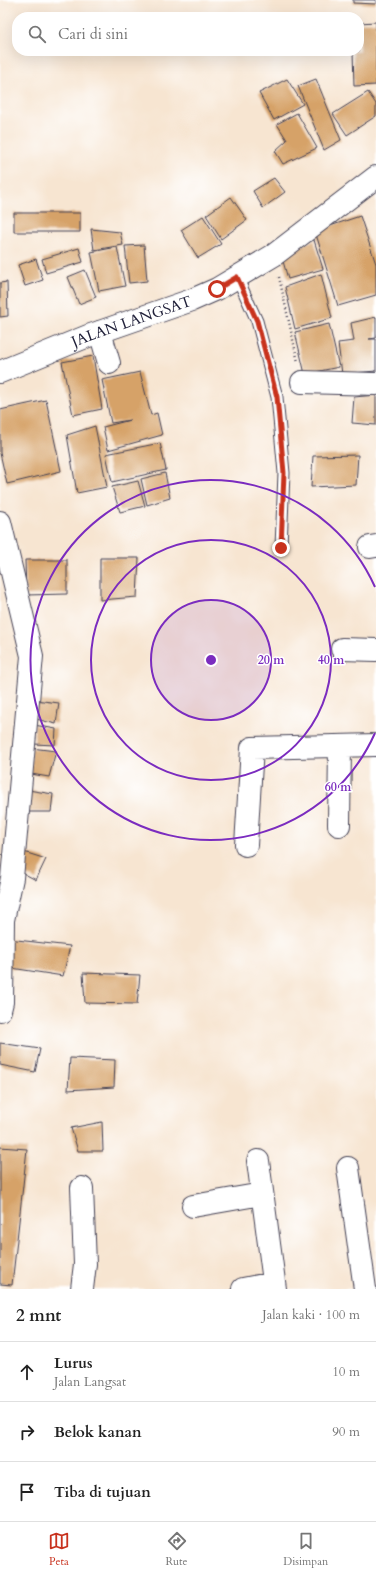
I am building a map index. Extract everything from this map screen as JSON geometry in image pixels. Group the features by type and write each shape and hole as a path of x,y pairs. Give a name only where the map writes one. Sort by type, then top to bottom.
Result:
{"street":[{"name":"JALAN LANGSAT","path":"0,372 100,332 192,300 237,277 274,255 376,177"},
{"path":"100,332 109,363"},
{"path":"302,382 376,384"},
{"path":"0,522 32,656 12,878 3,920 2,1002 0,1010"},
{"path":"342,649 376,650"},
{"path":"246,845 252,748 376,745"},
{"path":"339,825 340,746"},
{"path":"242,1289 275,1286 258,1161"},
{"path":"348,1168 365,1289"},
{"path":"82,1188 85,1264 82,1289"},
{"path":"193,1206 262,1194"}],"lane":[{"path":"237,277 257,321 277,397 284,473 281,548"}],"path":[{"path":"274,255 302,382"}],"building":[{"path":"353,0 376,0 376,4 353,3"},
{"path":"376,22 376,85 354,86 353,56 364,56 364,23"},
{"path":"287,79 303,104 274,120 259,93"},
{"path":"316,79 341,140 324,150 298,86"},
{"path":"368,92 376,104 376,116 347,135 333,114"},
{"path":"297,113 317,148 283,164 275,151 287,140 277,124"},
{"path":"274,178 285,192 263,208 253,191"},
{"path":"231,197 247,220 221,239 206,215"},
{"path":"14,213 80,213 80,232 14,232"},
{"path":"203,216 221,244 198,258 181,230"},
{"path":"360,216 376,264 376,295 338,306 315,231"},
{"path":"91,229 120,232 123,245 94,250"},
{"path":"314,240 323,269 288,279 281,254"},
{"path":"144,245 147,281 129,283 125,246"},
{"path":"117,247 125,286 99,291 91,252"},
{"path":"79,248 83,262 46,273 42,259"},
{"path":"36,259 43,280 25,286 18,265"},
{"path":"85,270 96,297 79,304 68,277"},
{"path":"321,274 332,318 295,329 285,287"},
{"path":"7,282 8,316 0,317 0,283"},
{"path":"376,317 376,338 369,339 376,339 376,371 342,374 338,343 354,341 351,323"},
{"path":"329,324 339,367 305,374 295,332"},
{"path":"93,356 102,409 73,415 62,362"},
{"path":"140,372 151,415 157,413 162,435 108,450 103,427 130,420 111,423 102,380"},
{"path":"376,395 376,425 352,423 354,397"},
{"path":"46,400 61,471 7,484 0,453 0,410"},
{"path":"95,426 107,487 77,493 67,435"},
{"path":"160,443 166,470 112,482 106,454"},
{"path":"358,455 356,485 311,487 313,456"},
{"path":"165,473 170,498 147,505 141,479"},
{"path":"138,481 145,506 120,512 112,487"},
{"path":"100,558 139,558 137,597 100,600"},
{"path":"25,560 67,560 67,594 26,595"},
{"path":"35,700 59,703 56,724 36,719"},
{"path":"34,725 56,729 55,745 34,744"},
{"path":"31,748 56,751 49,777 31,774"},
{"path":"28,790 53,794 51,812 28,812"},
{"path":"24,852 46,859 36,880 21,872"},
{"path":"8,939 70,946 63,976 5,967"},
{"path":"83,973 140,975 137,1004 85,1003"},
{"path":"0,1043 40,1049 35,1072 0,1065"},
{"path":"70,1058 115,1060 114,1087 68,1090"},
{"path":"102,1122 103,1151 78,1151 71,1128"},
{"path":"0,1147 27,1149 12,1285 0,1284"}],"route":[{"path":"217,289 237,277 257,321 267,356 277,397 284,473 281,548"}]}
